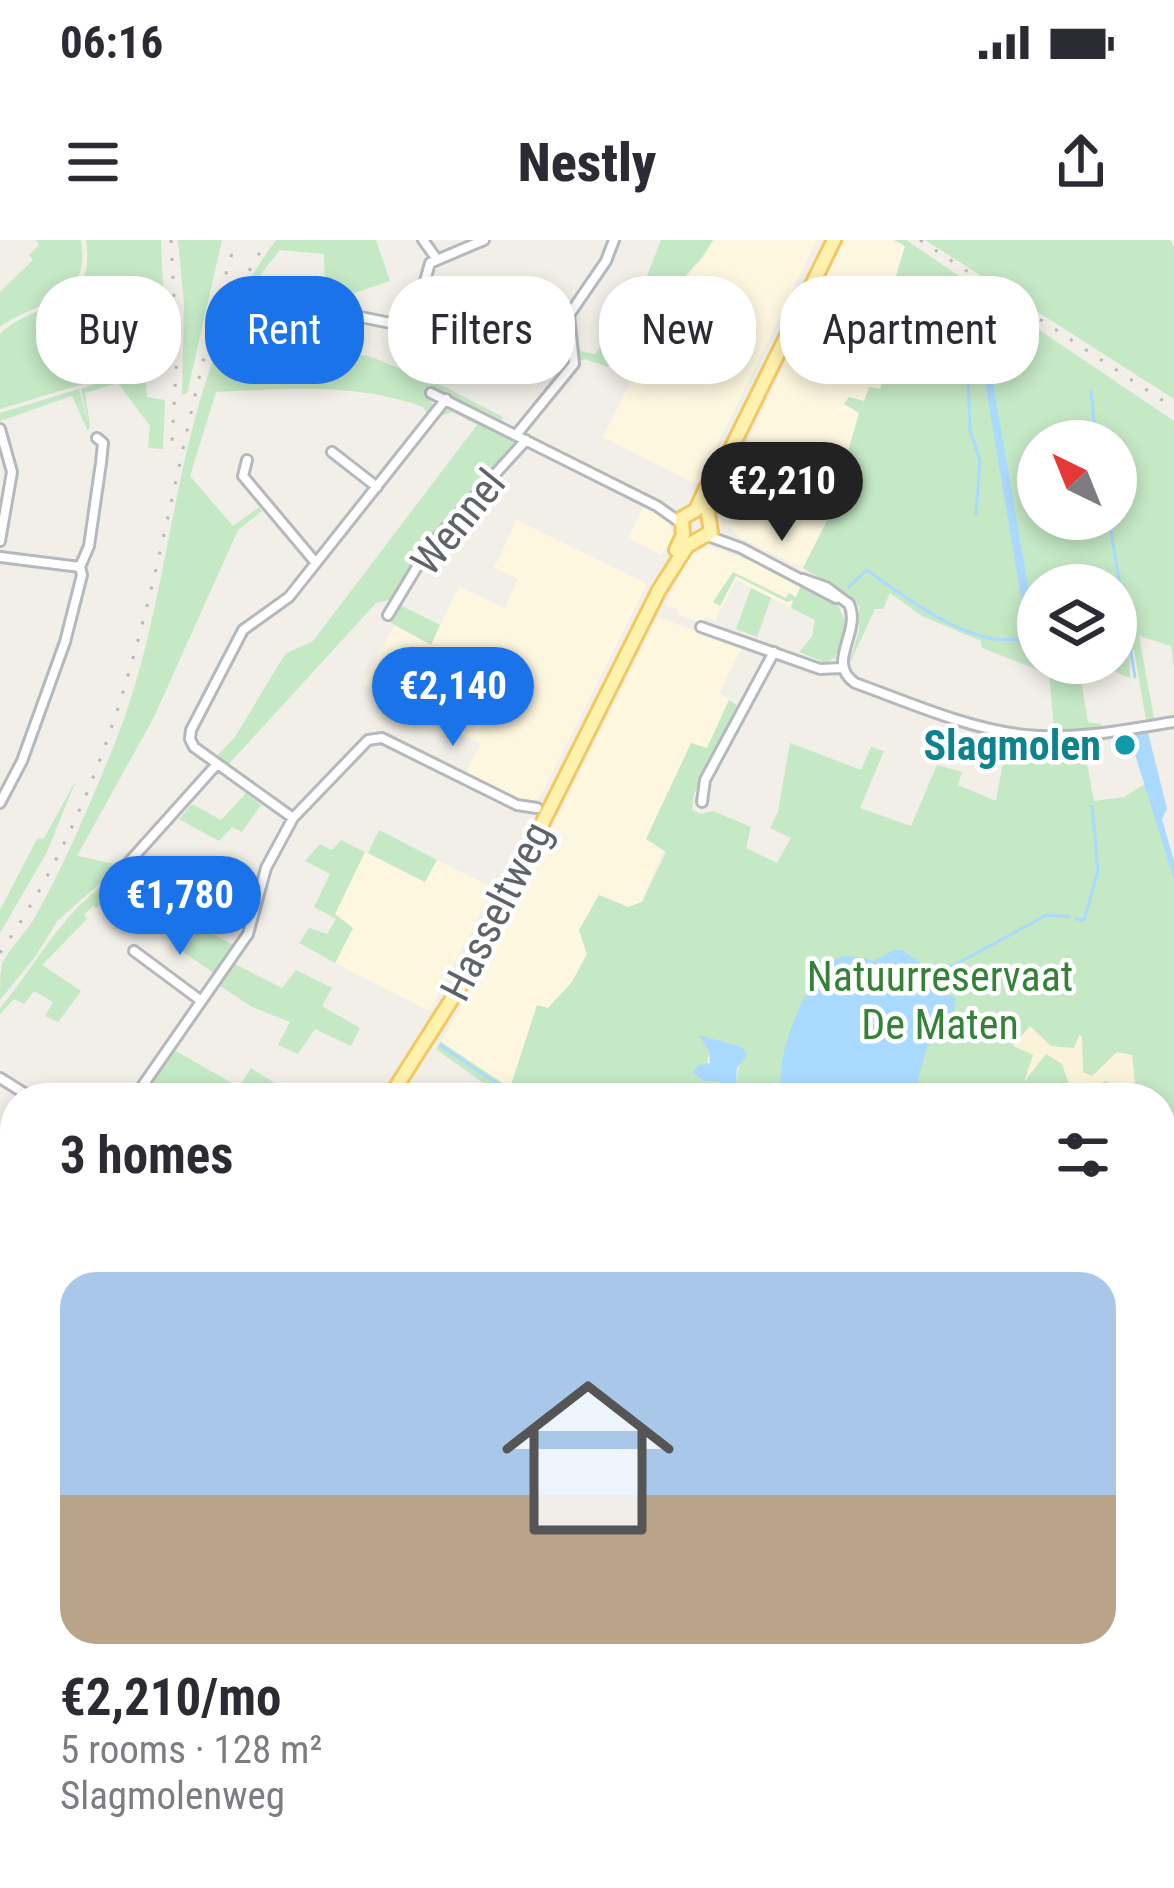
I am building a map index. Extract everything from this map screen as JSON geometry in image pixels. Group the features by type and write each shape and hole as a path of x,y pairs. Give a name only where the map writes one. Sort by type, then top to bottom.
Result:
{"main road":[{"name":"Hasseltweg","path":"399,1083 464,980 837,240"}],"street":[{"path":"423,240 436,258"},
{"path":"425,276 436,258 484,240"},
{"path":"575,307 606,261 614,240"},
{"path":"521,437 559,384"},
{"name":"Wennel","path":"430,393 826,587 849,604 854,627 842,668"},
{"path":"293,818 194,747 191,730 243,630 290,597 446,399"},
{"path":"0,429 12,472 0,541"},
{"name":"Wennel","path":"388,608 429,547 521,437"},
{"path":"80,567 86,560 94,515 103,443 97,438"},
{"path":"332,452 376,487"},
{"path":"247,460 243,476 316,563"},
{"path":"0,557 80,567"},
{"path":"0,802 22,761 51,685 82,575 80,567"},
{"path":"701,627 820,669 842,668 855,683 975,726 1053,736 1174,722"},
{"path":"702,802 705,780 774,652"},
{"path":"144,1083 248,934 266,868 293,818 368,740 376,737 517,806 537,808"},
{"path":"130,862 217,764"},
{"path":"134,952 200,1000"}],"shaded area":[{"path":"713,240 817,240 800,276 780,276 780,316 756,366 756,276 687,276"},
{"path":"844,240 894,240 905,246 896,276 827,276"},
{"path":"780,374 780,384 883,384 864,401 845,403 859,413 857,427 848,452 804,503 829,516 803,568 739,537 717,506"},
{"path":"630,384 747,384 698,485 603,437"},
{"path":"644,506 670,525 673,535 661,555 628,538"},
{"path":"517,520 647,584 539,799 526,803 466,773 481,744 363,684 394,626 431,644 459,587 505,608 518,579 494,568"},
{"path":"710,547 763,565 801,586 791,608 736,580 715,621 706,617 700,623 665,605 690,554"},
{"path":"658,617 742,648 719,693 729,700 641,902 629,907 599,895 579,930 587,954 570,985 548,1008 537,1006 512,1083 501,1083 441,1042"},
{"path":"365,852 424,882 437,860 494,888 429,1011 335,963 353,929 335,914"}],"green space":[{"path":"36,240 81,240 78,276 36,276 36,308 0,327 0,292 33,260 29,255 39,245"},
{"path":"86,240 161,240 163,276 83,276"},
{"path":"178,240 222,240 214,276 205,276 205,315 187,394 182,394 184,303"},
{"path":"276,240 376,240 388,276 388,282 364,290 364,276 325,276 324,254 280,250 260,276 253,276"},
{"path":"661,240 713,240 686,276 647,276"},
{"path":"894,240 906,240 959,276 896,276 905,246"},
{"path":"925,240 1170,240 1174,247 1174,399 1039,313 1039,276 981,276"},
{"path":"36,313 36,384 83,384 0,409 0,334"},
{"path":"1039,330 1174,421 1174,669 1171,646 1139,636 1154,718 1146,720 1137,668 1137,564 1017,564 1017,662 922,616 890,593 883,609 875,609 848,667 859,630 859,606 803,568 829,517 804,503 819,475 829,478 848,452 859,413 844,404 849,397 864,401 869,387 880,389 882,384 1039,384"},
{"path":"575,333 581,351 595,354 599,348 599,364 580,361"},
{"path":"364,355 388,364 388,384 438,384 503,417 500,423 431,390 428,398 434,407 424,420 423,407 372,394 320,389 216,392 190,476 233,526 259,507 262,511 238,530 154,717 77,856 121,865 58,920 0,1000 2,964 30,925 77,833 136,681 206,384 364,384"},
{"path":"115,384 85,393 90,425 88,431 72,396 0,421 0,413 79,389 88,423 81,389"},
{"path":"119,384 146,384 147,397 165,400 163,449 148,448 150,426"},
{"path":"447,409 520,443 430,541 393,599 376,603 227,766 217,756 235,737 285,654 313,641 477,425 453,412 441,416"},
{"path":"733,572 786,598 789,593 796,597 801,586 837,604 847,624 835,658 826,663 799,652 812,637 815,620 791,608 793,600 787,602 736,576 720,606 713,602"},
{"path":"751,588 771,598 757,637 736,629"},
{"path":"398,604 440,625 431,645 388,621"},
{"path":"1050,684 1082,684 1088,722 1101,724 1101,728 1054,728"},
{"name":"Natuurreservaat De Maten","path":"729,700 737,705 694,794 692,810 713,811 751,827 746,848 777,863 791,838 770,828 778,812 790,743 861,770 871,747 884,751 860,808 911,826 937,765 962,772 958,785 996,801 1007,741 1084,749 1094,801 1124,797 1145,784 1174,880 1174,1083 737,1083 743,1047 701,1036 709,1051 705,1081 720,1083 512,1083 537,1005 548,1008 572,982 587,954 579,930 599,895 628,907 642,902 666,852 646,839 691,743 707,748"},
{"path":"76,780 47,852 0,933 0,910 37,839 44,838"},
{"path":"246,793 261,805 242,832 232,827 219,841 179,819 192,804 221,820"},
{"path":"379,830 437,860 425,882 368,853"},
{"path":"341,840 365,852 335,914 353,928 335,963 299,943 309,928 327,934 336,919 314,907 330,874 305,861 320,844 332,850"},
{"path":"211,859 256,884 247,919 195,889"},
{"path":"117,877 120,884 84,915 87,919 42,965 81,991 58,1022 45,1016 53,1002 34,991 24,1004 14,999 0,1014 67,919"},
{"path":"201,927 235,946 215,974 182,951"},
{"path":"235,964 282,988 296,970 332,988 322,1006 360,1028 351,1046 315,1029 298,1054 278,1045 290,1022 252,1007 219,985"},
{"path":"441,1042 502,1083 483,1083 436,1049"},
{"path":"174,1050 232,1083 152,1083"},
{"path":"251,1068 275,1083 242,1083"}],"sand":[{"path":"1030,1026 1051,1046 1074,1048 1079,1035 1083,1072 1092,1076 1117,1052 1132,1055 1135,1083 1069,1083 1062,1064 1046,1054 1024,1082 1033,1055 1013,1046"}],"water":[{"path":"986,384 993,384 1024,564 1017,564 1017,573"},
{"path":"1148,733 1167,809 1162,819 1174,861 1174,880 1129,735"},
{"path":"902,950 928,969 925,980 934,991 956,998 951,1029 927,1047 917,1083 781,1083 793,1023 813,983 836,959 850,956 874,961"},
{"path":"699,1035 742,1047 747,1055 737,1068 738,1083 705,1081 692,1073 710,1063"}],"waterway":[{"path":"968,384 970,431 980,460 976,514"},
{"path":"1091,391 1094,420"},
{"path":"1112,540 1116,564"},
{"path":"849,587 867,570 959,628 1017,639"},
{"path":"1076,919 1084,920 1098,871 1092,806"},
{"path":"941,972 1047,915 1069,917"},
{"path":"440,1045 496,1083"}],"railway":[{"path":"171,240 177,353 172,442"},
{"path":"0,953 51,869 91,783 122,695 236,240"},
{"path":"246,276 267,240"},
{"path":"920,240 1174,408"}],"place":[{"name":"Slagmolen","path":"1125,745"}]}
